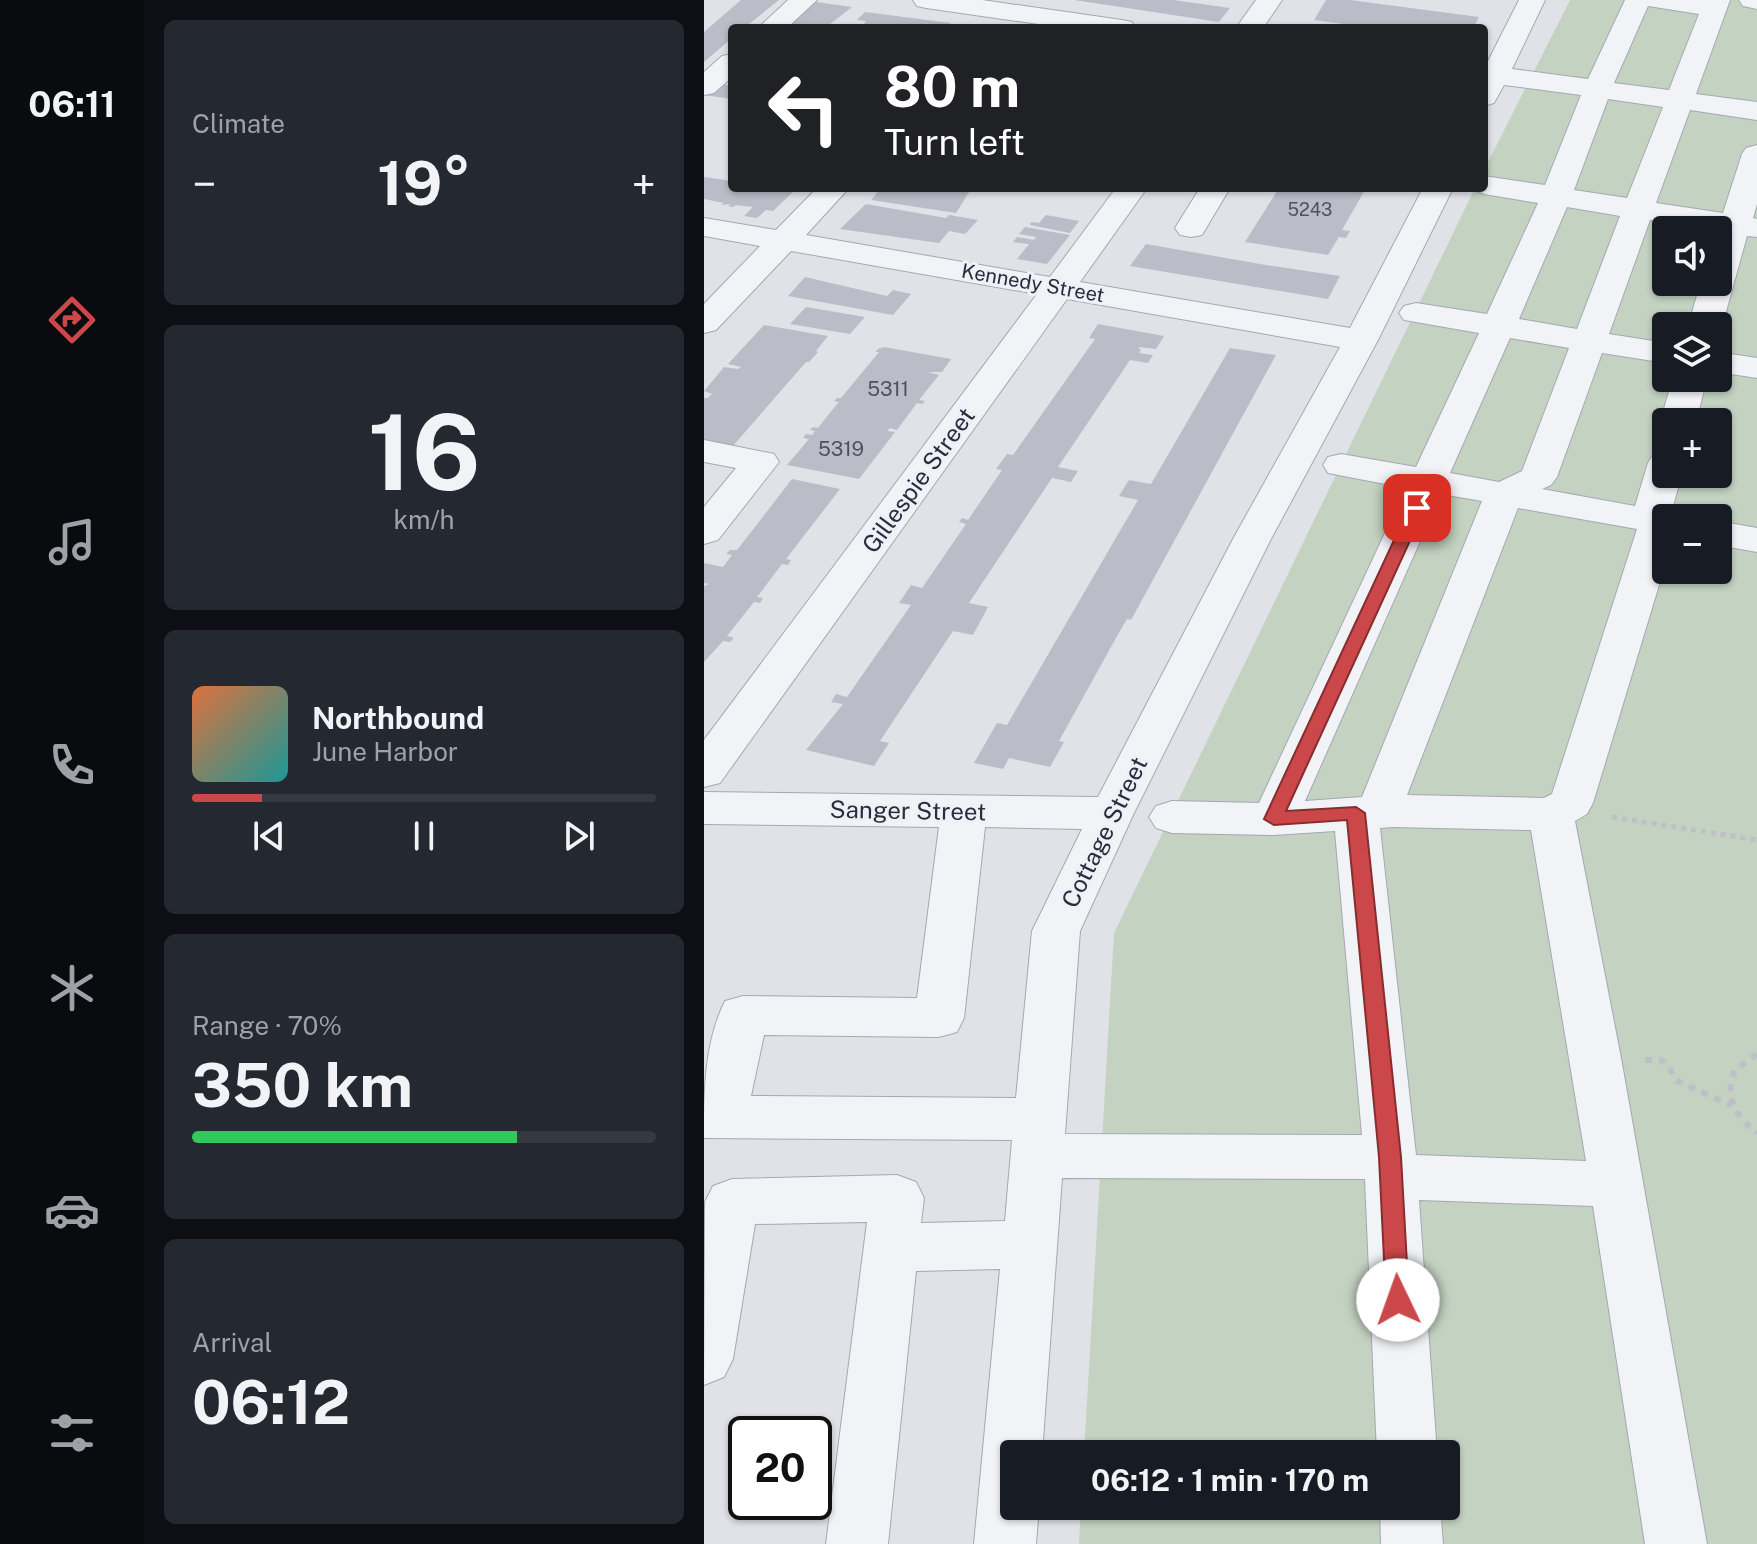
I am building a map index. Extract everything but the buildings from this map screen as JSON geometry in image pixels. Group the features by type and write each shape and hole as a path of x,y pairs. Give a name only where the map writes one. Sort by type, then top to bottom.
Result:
{"street":[{"path":"776,24 804,0"},
{"path":"926,0 1090,24"},
{"path":"1252,24 1269,0"},
{"path":"1532,0 1491,75 1757,111"},
{"path":"1274,819 1499,326 1638,0"},
{"path":"1406,1440 1368,812 1504,494 1538,477 1716,4 1654,0"},
{"path":"704,87 728,66"},
{"path":"1732,254 1746,226 1757,154"},
{"path":"1488,186 1746,226"},
{"path":"704,323 830,192"},
{"name":"Gillespie Street","path":"704,772 1129,192"},
{"path":"1191,228 1213,192"},
{"name":"Cottage Street","path":"1005,1544 1056,931 1112,813 1252,539 1361,340 1436,192"},
{"name":"Kennedy Street","path":"704,227 1361,340"},
{"path":"1416,313 1652,351"},
{"path":"1732,364 1757,368"},
{"path":"704,451 761,462 704,532"},
{"path":"1341,465 1652,521"},
{"path":"1732,536 1757,540"},
{"path":"1172,817 1274,819 1368,812 1551,814 1571,803 1652,541"},
{"name":"Sanger Street","path":"704,808 1112,813"},
{"path":"964,811 939,1018 743,1015 712,1117 1038,1138 1617,1184"},
{"path":"1551,814 1596,1058 1676,1544"},
{"path":"704,1359 732,1202 897,1198 857,1544"},
{"path":"891,1248 1029,1244"},
{"path":"1411,1520 1412,1544"}],"path":[{"path":"1551,814 1637,819 1757,840"},
{"path":"1757,1054 1737,1066 1729,1077 1727,1091 1740,1119 1757,1133"},
{"path":"1596,1058 1661,1060 1670,1068 1675,1080 1731,1105"}],"green space":[{"path":"1570,0 1757,0 1757,1544 1079,1544 1080,1520 1460,1520 1460,1440 1085,1440 1114,933 1473,192 1488,192 1488,162"}],"route":[{"path":"1398,1300 1390,1157 1356,813 1274,819 1417,508"}]}
